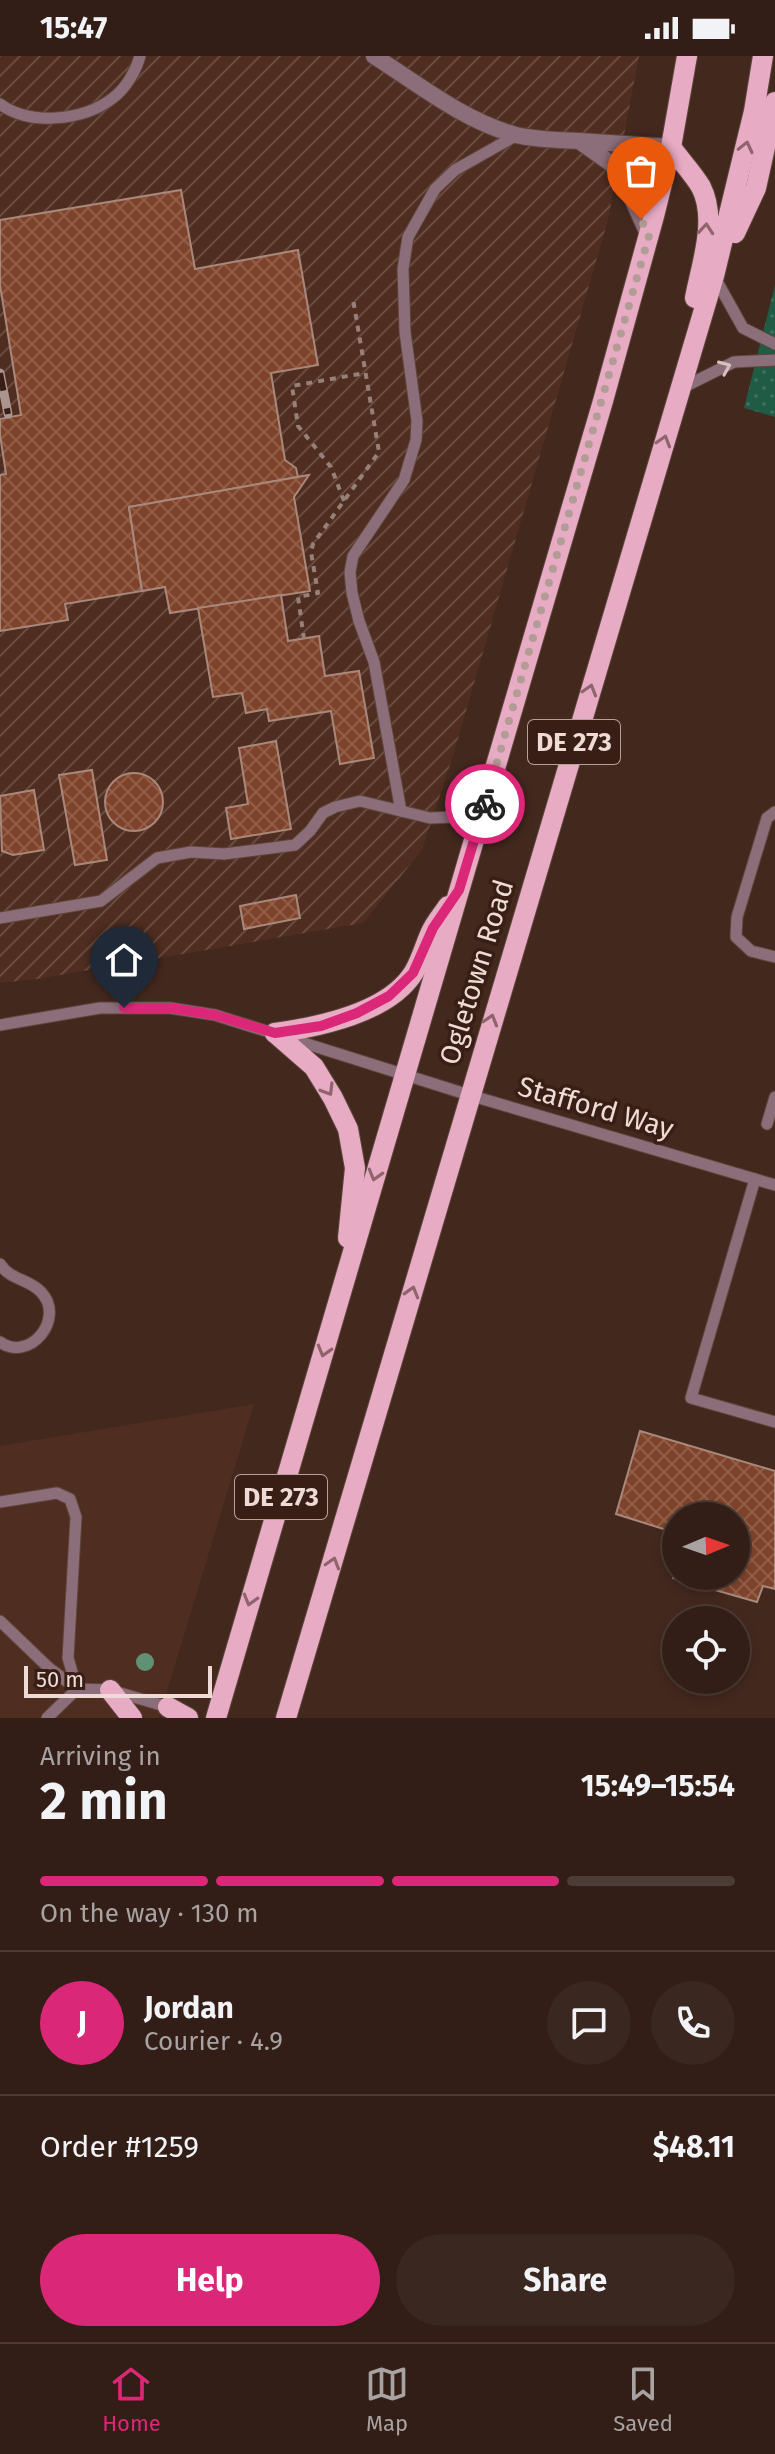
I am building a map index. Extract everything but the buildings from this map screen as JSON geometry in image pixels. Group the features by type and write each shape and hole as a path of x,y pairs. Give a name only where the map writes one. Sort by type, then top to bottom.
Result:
{"main road":[{"name":"Ogletown Road","path":"216,1718 649,236 671,147 687,56"},
{"name":"Ogletown Road","path":"286,1718 714,276 754,111 763,56"},
{"path":"714,276 756,188 775,102"},
{"path":"671,147 701,187 708,206 708,227 679,389"},
{"path":"275,1033 321,1026 357,1013 395,992 413,973 433,928 459,890"},
{"path":"275,1033 314,1067 348,1129 355,1168 346,1276"},
{"path":"110,1690 132,1718"},
{"path":"168,1707 188,1718"}],"street":[{"path":"374,56 462,112 489,126 517,135 546,140 671,147"},
{"path":"579,141 613,165 625,183 649,236"}],"lane":[{"path":"0,104 12,113 37,118 65,117 89,110 113,99 127,84 140,56"},
{"path":"401,811 374,662 359,621 350,572 353,556 404,480 416,440 417,421 405,332 403,269 408,237 435,189 455,170 517,135"},
{"path":"714,276 743,328 775,344"},
{"path":"679,389 734,362 775,360"},
{"path":"0,918 101,901 157,858 191,852 224,854 295,845 323,813 360,801 430,818 481,816"},
{"path":"775,812 767,818 737,917 736,937 751,951 775,957"},
{"name":"Stafford Way","path":"0,1025 100,1008 170,1008 215,1015 469,1095 775,1185"},
{"path":"767,1124 775,1097"},
{"path":"755,1179 691,1398 775,1422"},
{"path":"0,1264 15,1279 42,1292 49,1308 48,1324 40,1338 26,1347 8,1348 0,1342"},
{"path":"0,1502 57,1493 70,1499 76,1517 68,1658 77,1689"},
{"path":"0,1621 49,1668 77,1689 110,1690 168,1707"},
{"path":"47,1718 77,1689"}],"path":[{"path":"304,639 298,597 318,593 311,552 313,544 379,452 353,299"},
{"path":"344,501 331,467 298,426 292,386 365,373"}],"shaded area":[{"path":"0,56 639,56 608,220 453,756 422,850 363,923 0,983"},
{"path":"254,1404 159,1718 0,1718 0,1446"}],"green space":[{"path":"775,285 775,417 744,408"}],"railway":[{"path":"0,373 8,414"}],"way so far":[{"path":"485,804 649,236 641,219"}],"route":[{"path":"124,1008 170,1008 215,1015 275,1033 321,1026 357,1013 389,996 413,973 433,928 459,890 485,804"}]}
